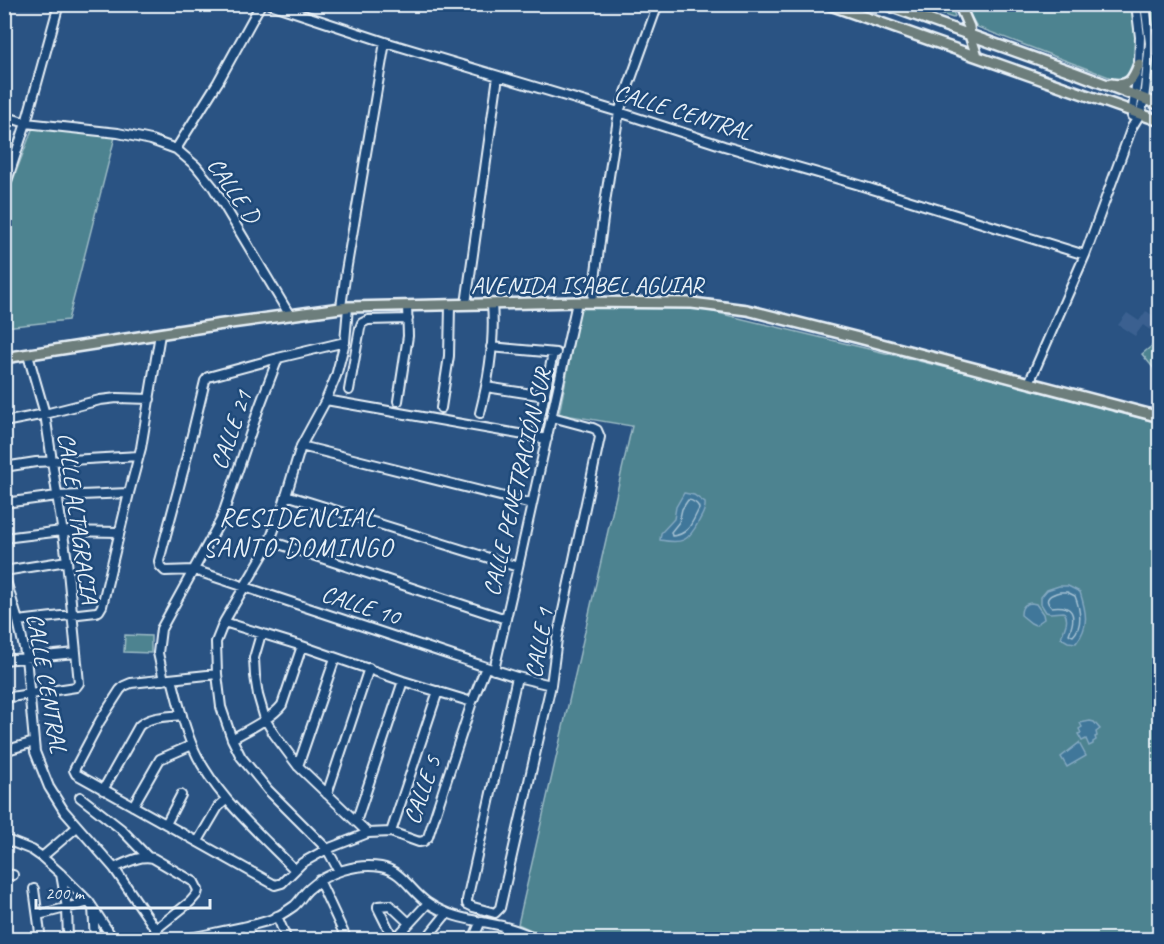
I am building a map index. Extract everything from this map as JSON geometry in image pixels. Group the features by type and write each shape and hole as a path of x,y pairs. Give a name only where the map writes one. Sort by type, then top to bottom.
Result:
{"main road":[{"path":"827,4 1160,121"},
{"path":"868,19 878,18 881,12 878,4"},
{"path":"884,4 1160,105"},
{"path":"959,4 969,27 977,56"},
{"path":"953,47 970,35"},
{"path":"1096,82 1118,86 1126,84 1131,81 1138,64"},
{"name":"AVENIDA ISABEL AGUIAR","path":"4,358 344,307 577,302 692,303 747,310 1160,417"}],"street":[{"path":"4,190 27,123 59,4"},
{"path":"176,149 218,82 261,4"},
{"name":"CALLE CENTRAL","path":"270,4 385,42 1085,255"},
{"path":"592,302 619,112 658,4"},
{"path":"1136,4 1140,37 1139,98"},
{"path":"1029,383 1085,255 1132,127 1150,43 1145,4"},
{"path":"339,871 327,849 268,790 241,757 221,707 216,642 224,622 270,541 301,446 336,376 345,342 346,271 385,42"},
{"path":"466,304 498,76"},
{"name":"CALLE D","path":"4,116 27,123 118,133 151,140 176,149 196,166 213,187 290,314"},
{"name":"CALLE PENETRACIÓN SUR","path":"490,669 506,619 577,302"},
{"path":"480,413 493,333 492,304"},
{"path":"441,408 449,356 450,305"},
{"path":"398,401 407,351 407,306"},
{"path":"349,390 362,323 368,320 408,319"},
{"path":"18,621 99,610 102,606 139,456 160,334"},
{"path":"278,357 345,342"},
{"path":"491,347 565,355"},
{"path":"538,427 553,353"},
{"name":"CALLE ALTAGRACIA","path":"28,355 45,414 67,561 79,683 76,687 30,694"},
{"name":"CALLE 10","path":"278,357 208,377 205,381 159,561 160,566 165,572 194,570 490,669 551,685"},
{"name":"CALLE 21","path":"278,357 221,520 161,629 158,653 198,758 226,800 295,870"},
{"path":"486,387 545,396"},
{"path":"4,422 100,400 150,399"},
{"path":"326,400 547,439"},
{"name":"CALLE 1","path":"517,677 467,904 495,913 500,908 551,685 557,639 600,437 597,430 593,428 552,417"},
{"path":"301,446 532,504"},
{"path":"4,467 36,462 139,456"},
{"path":"4,503 57,496 129,493"},
{"path":"286,495 518,567"},
{"path":"4,538 62,531 119,532"},
{"path":"270,541 506,619"},
{"path":"4,573 67,561"},
{"name":"CALLE CENTRAL","path":"4,573 26,657 35,752 48,787 64,811 114,868 163,939"},
{"path":"224,622 472,702"},
{"path":"261,634 254,658 258,695 265,719 298,766 368,833"},
{"path":"232,739 279,710 302,646"},
{"path":"4,660 75,653"},
{"path":"298,766 335,657"},
{"path":"327,795 369,668"},
{"name":"CALLE 5","path":"198,841 275,885 302,863 327,849 368,833 391,832 419,842 424,841 428,837 472,702 490,669"},
{"path":"217,674 131,683 124,686 74,768 76,774 103,790 198,841 218,807 226,800"},
{"path":"356,822 403,681"},
{"path":"391,832 438,691"},
{"path":"4,698 30,694"},
{"path":"103,790 143,722 182,715"},
{"path":"4,751 34,742"},
{"path":"133,806 160,759 192,746"},
{"path":"166,824 181,795"},
{"path":"80,797 121,829 147,856 194,882 198,890 197,894 156,929"},
{"path":"42,857 77,826"},
{"path":"4,839 32,850 62,874 91,905 114,939"},
{"path":"114,868 147,856"},
{"path":"180,939 198,938 271,919 295,905 320,880 339,871 360,866 381,867 397,873 414,892 447,913 480,923 506,927 541,939"},
{"path":"62,874 67,908 68,939"},
{"path":"320,880 347,939"},
{"path":"34,889 41,939"},
{"path":"409,923 390,905 378,906 394,939 428,903"},
{"path":"38,915 91,905"},
{"path":"91,905 94,939"},
{"path":"425,939 447,913"},
{"path":"277,916 287,939"},
{"path":"473,939 480,923"},
{"path":"250,925 248,931 252,939"},
{"path":"502,939 506,927"}],"shaded area":[{"path":"1146,311 1158,319 1150,330 1143,325 1135,336 1118,325 1127,313 1139,321"}],"green space":[{"path":"912,5 950,5 955,16 953,18"},
{"path":"964,5 1159,5 1159,96 977,27"},
{"path":"33,127 115,137 68,320 5,327 4,204"},
{"path":"693,307 977,375 1159,423 1159,939 552,940 518,924 632,426 559,414 580,308"},
{"path":"1159,340 1159,361 1157,363 1159,362 1159,375 1142,354"},
{"path":"125,635 151,636 151,653 124,652"}],"water":[{"path":"684,493 694,495 705,503 702,515 695,528 684,540 674,542 660,540 661,533 674,519 676,507"},
{"path":"1068,586 1080,592 1086,618 1083,631 1076,643 1061,638 1066,622 1064,612 1046,612 1041,604 1041,597 1047,590"},
{"path":"1036,604 1044,619 1035,625 1021,615 1023,606"},
{"path":"1090,721 1100,729 1096,732 1096,740 1089,746 1086,739 1082,741 1078,734 1081,733 1080,723"},
{"path":"1079,743 1086,756 1067,767 1061,757"}],"district":[{"name":"RESIDENCIAL SANTO DOMINGO","path":"298,532"}]}
